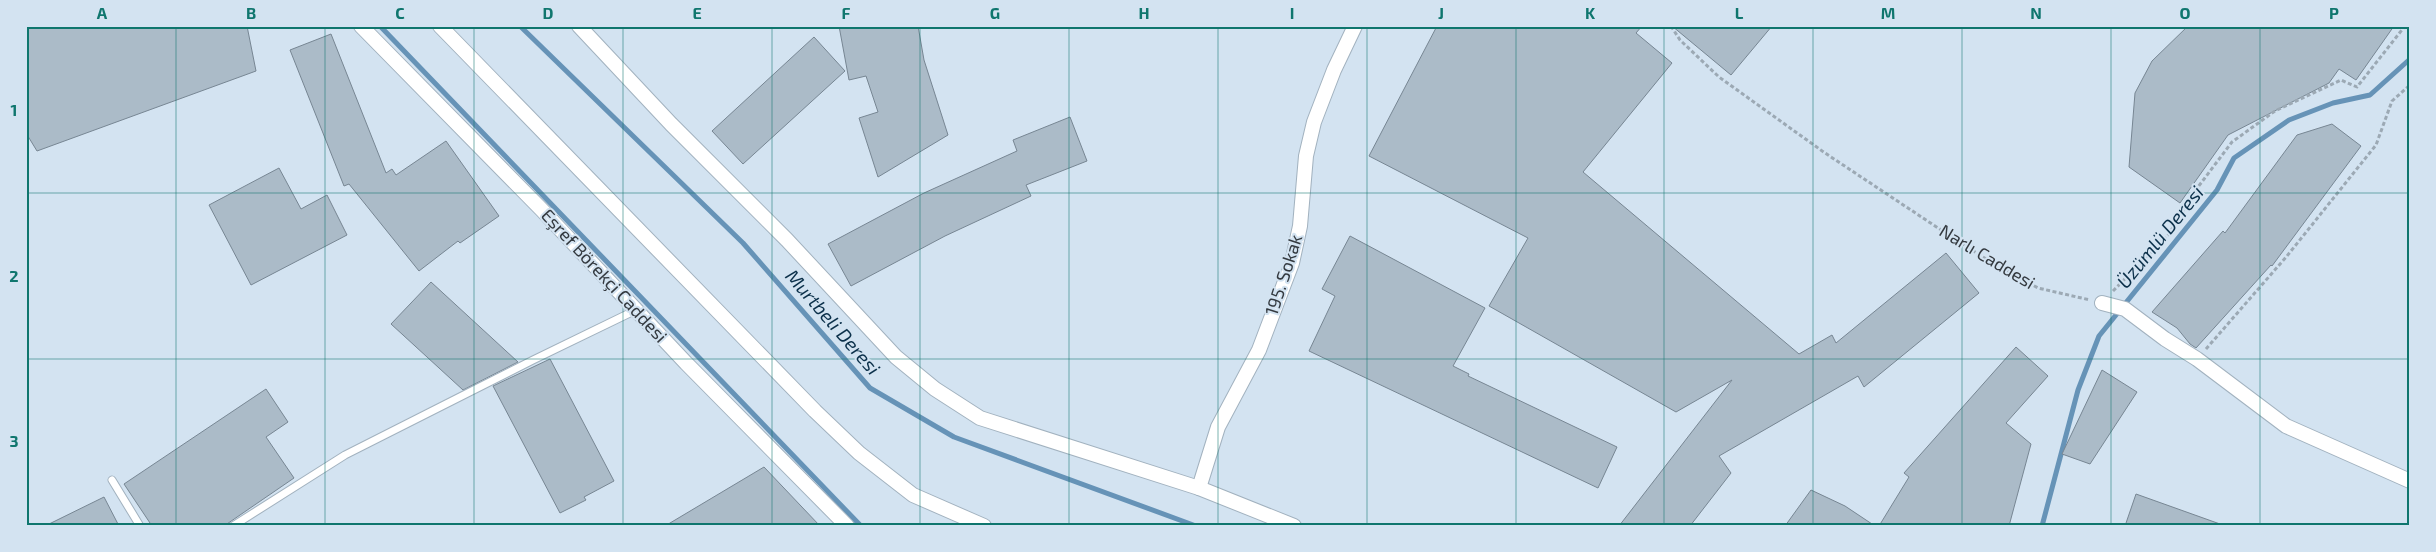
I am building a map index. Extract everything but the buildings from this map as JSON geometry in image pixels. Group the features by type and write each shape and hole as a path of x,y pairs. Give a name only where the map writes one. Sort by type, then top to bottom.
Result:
{"street":[{"name":"Eşref Börekçi Caddesi","path":"362,26 846,526"},
{"path":"440,26 808,404 859,453 913,495 984,526"},
{"path":"580,26 671,124 786,240 896,357 935,389 980,418 1199,488 1294,526"},
{"name":"195. Sokak","path":"1199,488 1218,427 1259,350 1292,263 1300,226 1306,156 1314,122 1334,70 1355,26"},
{"path":"2106,304 2125,309 2165,339 2197,359 2286,426 2410,481"}],"lane":[{"path":"233,526 345,455 636,310"},
{"path":"112,480 140,526"}],"path":[{"name":"Narlı Caddesi","path":"1671,26 1680,40 1719,77 1825,153 1989,261 2038,288 2106,304"},
{"path":"2106,304 2169,234 2195,191 2232,142 2275,111 2341,80 2357,86 2404,26"},
{"path":"2197,359 2287,256 2376,145 2392,101 2410,85"}],"waterway":[{"path":"380,26 861,526"},
{"name":"Murtbeli Deresi","path":"520,26 743,243 870,388 954,437 1196,526"},
{"name":"Üzümlü Deresi","path":"2042,526 2078,390 2099,336 2217,190 2234,158 2289,120 2333,103 2370,95 2410,59"}]}
